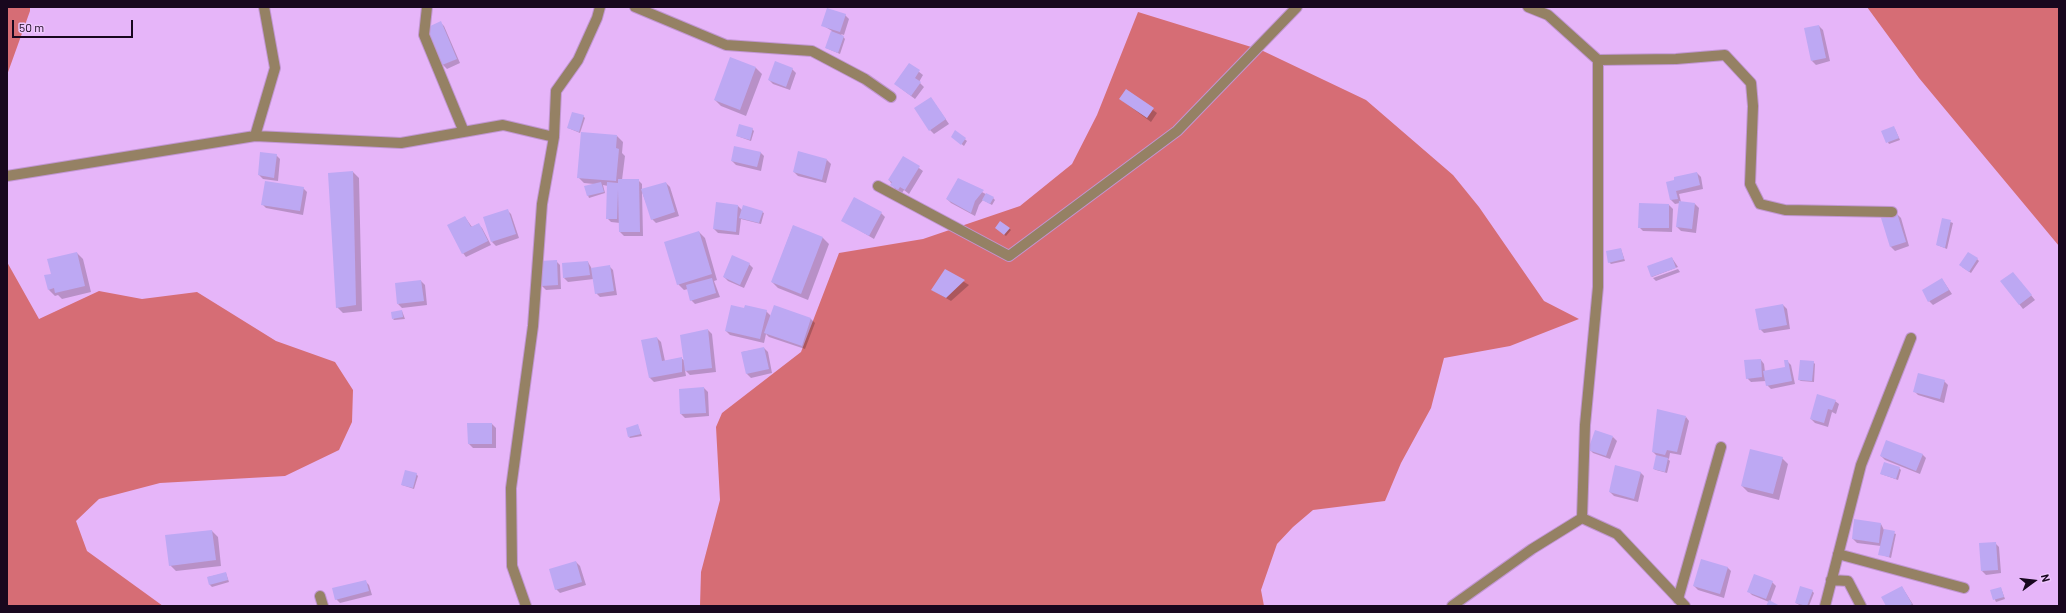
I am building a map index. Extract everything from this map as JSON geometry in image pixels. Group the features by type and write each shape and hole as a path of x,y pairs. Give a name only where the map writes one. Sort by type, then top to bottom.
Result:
{"street":[{"path":"255,136 275,68 264,7"},
{"path":"427,7 424,36 464,132"},
{"path":"526,606 512,566 511,488 533,326 542,204 554,137 556,91 578,60 597,18 600,7"},
{"path":"635,7 726,45 812,51 865,79 891,97"},
{"path":"878,186 1009,256 1177,131 1297,7"},
{"path":"1528,7 1548,15 1598,60 1676,59 1725,55 1751,83 1753,106 1750,184 1760,204 1785,210 1892,212"},
{"path":"1582,518 1585,424 1598,286 1598,60"},
{"path":"7,176 255,136 401,143 503,125 554,137"},
{"path":"1824,606 1861,465 1911,338"},
{"path":"1682,602 1721,447"},
{"path":"1582,518 1617,534 1682,602"},
{"path":"1452,606 1532,549 1582,518"},
{"path":"1838,554 1964,588"},
{"path":"1831,580 1848,581 1861,606"}],"shaded area":[{"path":"7,7 30,7 30,11 7,75"},
{"path":"1867,7 2059,7 2059,246 1919,78"},
{"path":"1138,12 1261,50 1366,100 1453,175 1479,207 1544,301 1579,319 1510,346 1444,358 1431,408 1401,463 1385,501 1313,510 1293,527 1277,544 1261,590 1264,606 700,606 701,572 720,500 716,427 722,413 801,352 839,253 923,239 1020,206 1072,164 1097,115"},
{"path":"7,262 39,319 99,291 142,299 197,292 276,341 335,362 353,390 352,422 339,450 285,476 160,483 99,499 76,521 87,551 163,606 7,606"}],"building":[{"path":"827,8 846,14 840,32 821,26"},
{"path":"441,21 457,59 442,65 426,28"},
{"path":"1819,25 1826,58 1811,61 1804,28"},
{"path":"831,31 844,36 838,53 825,48"},
{"path":"730,57 756,67 740,110 714,100"},
{"path":"775,61 793,68 786,87 768,80"},
{"path":"909,63 920,70 915,78 921,82 911,96 894,84"},
{"path":"1126,89 1154,108 1147,118 1119,99"},
{"path":"931,97 946,119 929,131 914,108"},
{"path":"572,112 584,115 579,132 567,128"},
{"path":"739,124 753,128 750,140 736,136"},
{"path":"1894,126 1899,138 1886,143 1881,131"},
{"path":"955,130 966,138 961,145 951,137"},
{"path":"581,132 617,135 616,148 619,149 616,181 577,178"},
{"path":"734,146 761,152 757,167 731,161"},
{"path":"798,151 827,159 822,180 793,172"},
{"path":"260,152 277,154 274,178 258,175"},
{"path":"903,156 920,166 905,190 900,187 898,190 890,185 892,182 888,180"},
{"path":"353,171 356,305 336,308 328,173"},
{"path":"1697,172 1700,185 1676,191 1678,199 1670,200 1666,182 1674,180 1674,177"},
{"path":"958,178 984,190 975,201 971,213 946,199"},
{"path":"618,179 639,179 640,232 619,232 618,189 617,219 606,219 607,182 618,183"},
{"path":"265,181 304,187 300,211 261,205"},
{"path":"601,182 604,192 587,196 584,186"},
{"path":"666,182 675,212 651,220 641,189"},
{"path":"986,193 994,197 990,204 982,200"},
{"path":"854,197 882,212 869,236 841,221"},
{"path":"1679,201 1695,203 1692,229 1676,227"},
{"path":"716,202 738,205 736,232 713,229"},
{"path":"1639,203 1669,204 1669,228 1638,228"},
{"path":"743,205 763,211 759,223 739,218"},
{"path":"508,209 516,234 491,242 483,217"},
{"path":"1897,213 1906,242 1890,247 1881,218"},
{"path":"465,216 471,227 479,223 488,241 462,254 447,225"},
{"path":"1942,218 1951,220 1945,248 1936,245"},
{"path":"1000,221 1010,228 1004,235 995,228"},
{"path":"793,225 823,237 801,294 771,282"},
{"path":"699,231 712,274 677,285 664,242"},
{"path":"1621,248 1624,259 1608,263 1606,251"},
{"path":"77,252 85,286 55,293 54,288 48,290 44,275 51,274 47,259"},
{"path":"1968,252 1978,258 1969,272 1959,265"},
{"path":"732,255 750,263 740,285 723,277"},
{"path":"1672,257 1676,268 1651,277 1647,266"},
{"path":"557,260 558,285 541,286 540,261"},
{"path":"588,261 590,275 563,278 562,263"},
{"path":"610,265 614,291 595,294 591,268"},
{"path":"945,269 965,280 946,298 931,290"},
{"path":"2013,272 2032,295 2019,305 2000,281"},
{"path":"712,278 716,293 690,301 686,285"},
{"path":"1942,278 1949,290 1928,302 1922,290"},
{"path":"421,280 424,301 397,304 395,283"},
{"path":"1783,304 1787,325 1759,330 1755,309"},
{"path":"731,305 744,308 745,305 767,310 760,339 725,331"},
{"path":"774,305 811,318 802,346 764,333"},
{"path":"402,310 403,317 392,319 391,312"},
{"path":"708,329 712,368 685,371 680,335"},
{"path":"657,337 662,361 682,357 682,372 649,378 641,340"},
{"path":"764,347 769,369 746,374 741,352"},
{"path":"1761,359 1762,377 1746,379 1744,360"},
{"path":"1784,360 1788,360 1792,381 1766,386 1763,371 1785,367"},
{"path":"1800,360 1814,361 1812,381 1798,380"},
{"path":"1918,373 1945,380 1940,399 1913,392"},
{"path":"704,387 706,413 680,414 679,389"},
{"path":"1817,394 1836,400 1832,410 1828,409 1824,423 1810,419"},
{"path":"1657,409 1686,416 1677,452 1667,450 1665,455 1652,452"},
{"path":"467,423 492,423 492,444 468,444"},
{"path":"638,424 641,434 628,437 626,428"},
{"path":"1595,430 1613,436 1606,456 1588,450"},
{"path":"1886,440 1923,454 1916,471 1880,456"},
{"path":"1750,449 1783,457 1773,494 1741,486"},
{"path":"1656,455 1668,458 1665,472 1653,469"},
{"path":"1884,462 1900,467 1896,479 1880,474"},
{"path":"1615,465 1641,472 1634,499 1609,492"},
{"path":"405,470 417,473 413,488 401,485"},
{"path":"1854,519 1881,523 1879,543 1852,539"},
{"path":"1884,529 1895,531 1889,557 1878,555"},
{"path":"212,530 216,560 169,566 165,535"},
{"path":"1996,542 1998,570 1981,571 1979,543"},
{"path":"1701,559 1728,567 1720,594 1693,586"},
{"path":"576,561 582,582 555,590 549,569"},
{"path":"226,572 228,580 209,585 207,577"},
{"path":"1754,574 1773,581 1766,599 1747,592"},
{"path":"366,580 369,591 335,600 332,588"},
{"path":"1800,586 1813,590 1807,606 1795,603"},
{"path":"1902,586 1912,604 1908,606 1886,606 1881,597"},
{"path":"2001,587 2004,597 1993,600 1990,590"},
{"path":"1769,600 1780,606 1766,606"}]}
